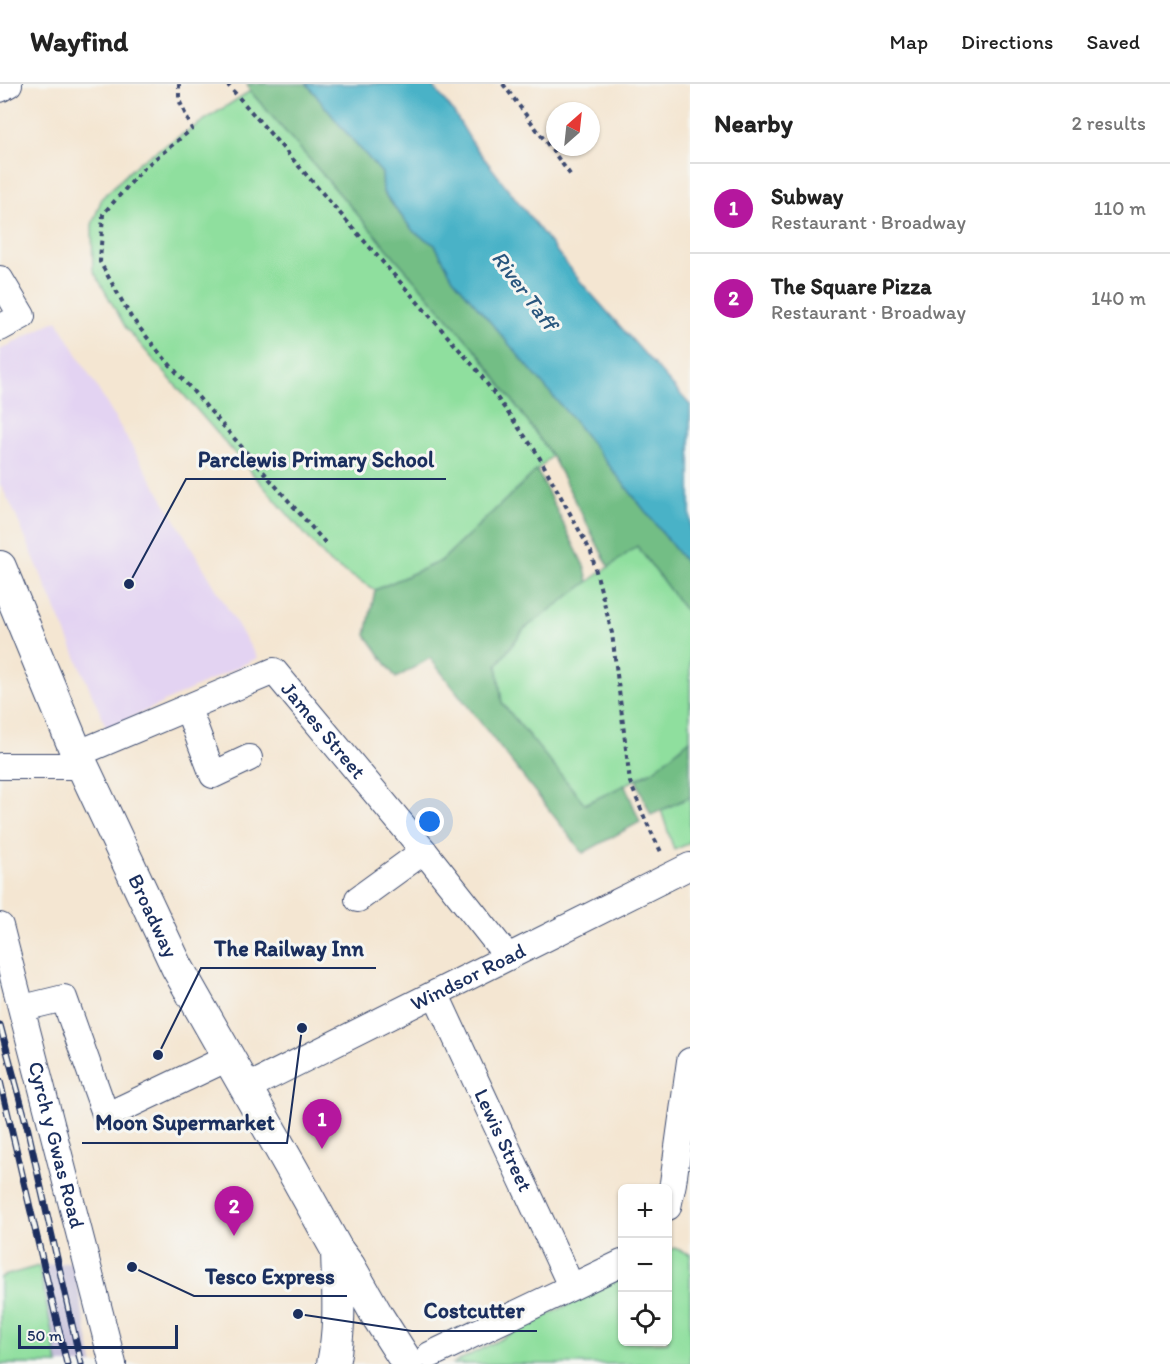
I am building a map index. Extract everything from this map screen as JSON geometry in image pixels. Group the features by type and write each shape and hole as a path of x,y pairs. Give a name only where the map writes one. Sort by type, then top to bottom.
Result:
{"main road":[{"name":"Broadway","path":"0,567 79,760 177,967 337,1250 349,1266 378,1317 419,1360"},
{"path":"333,1364 339,1320 337,1250"}],"street":[{"path":"0,89 9,84"},
{"path":"0,279 11,322"},
{"name":"James Street","path":"79,760 274,671 424,850 508,957"},
{"path":"188,709 213,775 249,758"},
{"path":"0,766 79,760"},
{"path":"358,899 424,850"},
{"name":"Windsor Road","path":"246,1088 436,995 681,870"},
{"name":"Cyrch y Gwas Road","path":"0,926 113,1364"},
{"name":"Lewis Street","path":"436,995 571,1286"},
{"path":"23,1008 64,998 106,1116 228,1058"},
{"path":"672,1188 690,1061"},
{"path":"419,1360 618,1265"}],"path":[{"path":"179,84 179,100 192,129 145,167 103,214 100,262 131,317 158,351 328,546"},
{"path":"227,84 477,370 537,453 591,552 612,633 630,782 645,819 681,870"},
{"path":"503,84 572,177"}],"shaded area":[{"path":"57,320 257,658 107,729 13,509 0,484 0,350"},
{"path":"73,1262 93,1364 58,1364 39,1266"}],"green space":[{"path":"247,84 307,84 382,173 383,193 414,232 435,245 453,278 574,421 690,568 690,617 637,546 609,567 552,456 480,355 250,91"},
{"path":"250,91 480,355 552,456 441,561 375,590 330,563 126,328 93,270 92,225 102,198 139,162"},
{"path":"537,470 585,568 588,582 524,629 497,665 502,703 585,804 625,785 640,822 583,853 430,658 396,678 366,635 375,590 441,561"},
{"path":"637,546 690,617 690,740 654,770 585,805 502,703 497,665 524,629"},
{"path":"690,740 690,797 651,815 636,780 654,770"},
{"path":"690,797 690,843 674,850 661,810"},
{"path":"672,1249 690,1254 690,1364 452,1364 618,1279 618,1346 672,1346"},
{"path":"39,1266 58,1364 0,1364 0,1277"}],"water":[{"name":"River Taff","path":"307,84 431,84 453,111 473,144 579,280 690,405 690,568 574,421 453,278 435,245 414,232 383,192 382,173"}],"railway":[{"path":"0,1025 27,1126 81,1364"},
{"path":"0,1081 67,1364"}],"place":[{"name":"Parclewis Primary School","path":"129,584"},
{"name":"Moon Supermarket","path":"302,1028"},
{"name":"The Railway Inn","path":"158,1055"},
{"name":"Subway","path":"322,1149"},
{"name":"The Square Pizza","path":"234,1236"},
{"name":"Tesco Express","path":"132,1267"},
{"name":"Costcutter","path":"298,1314"}]}
